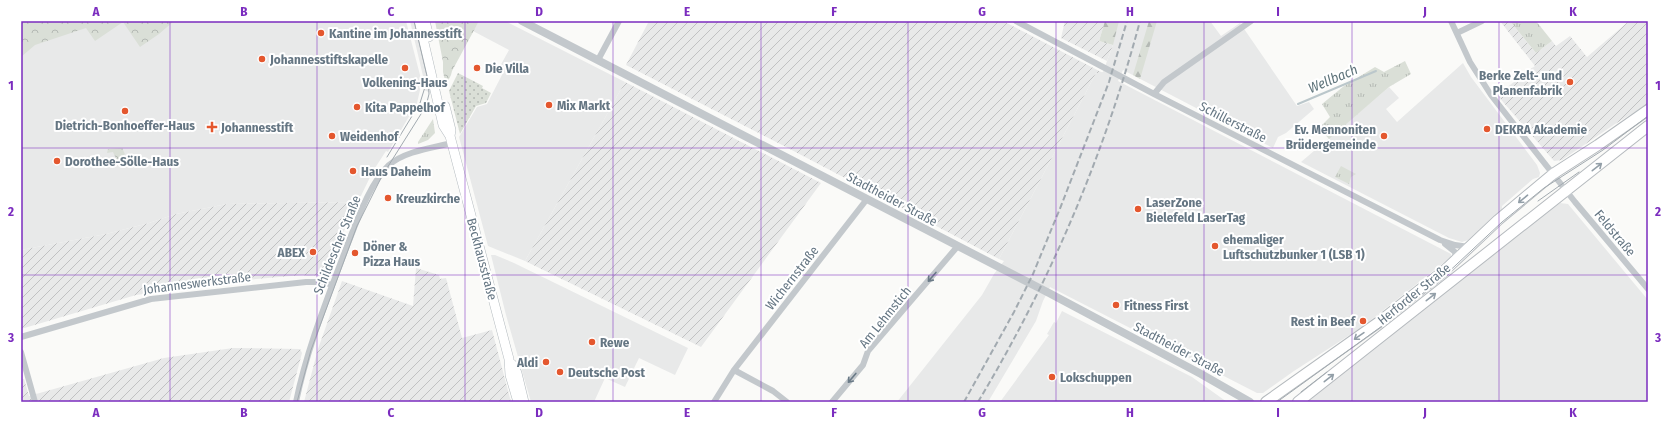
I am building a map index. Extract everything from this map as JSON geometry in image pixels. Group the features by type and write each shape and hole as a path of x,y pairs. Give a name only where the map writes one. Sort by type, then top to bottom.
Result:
{"main road":[{"name":"Beckhausstraße","path":"419,21 444,125 451,139 509,359 510,375 518,402"},
{"name":"Beckhausstraße","path":"425,21 450,124 451,139"},
{"name":"Herforder Straße","path":"1266,402 1379,322 1444,271 1498,220 1553,174 1648,110"},
{"name":"Herforder Straße","path":"1298,402 1648,126"},
{"name":"Beckhausstraße","path":"509,359 516,373 524,402"}],"street":[{"name":"Stadtheider Straße","path":"522,21 957,247 1050,293 1250,402"},
{"path":"598,60 619,21"},
{"name":"Schillerstraße","path":"1016,21 1154,94 1440,240 1455,245 1469,247"},
{"path":"1154,94 1164,82 1251,21"},
{"path":"1452,21 1470,62 1491,95 1566,191"},
{"path":"1457,33 1482,21"},
{"name":"Schildescher Straße","path":"296,402 307,356 332,285 364,205 383,172 394,162 403,157 451,139"},
{"name":"Feldstraße","path":"1566,191 1648,289"},
{"name":"Wichernstraße","path":"714,402 734,370 867,199"},
{"name":"Schillerstraße","path":"1440,240 1455,252 1456,259"},
{"name":"Am Lehmstich","path":"832,402 863,365 868,351 957,247"},
{"name":"Johanneswerkstraße","path":"21,337 123,306 159,297 306,282 322,282 332,285"},
{"path":"21,352 35,402"},
{"path":"734,370 773,391 787,402"}],"shaded area":[{"name":"Johannesstift","path":"21,21 406,21 421,79 421,86 417,103 388,152 386,151 373,171 358,202 227,204 176,214 149,223 106,234 21,250"},
{"path":"410,21 415,21 431,93 424,90 423,76"},
{"path":"479,21 505,21 625,82 525,261 488,246 459,137 477,107 487,104 504,71 499,68 509,50 473,31"},
{"path":"649,21 1003,21 1103,73 1096,73 999,259 626,65"},
{"path":"1065,21 1105,21 1099,41 1113,45 1107,61 1061,38"},
{"path":"1105,21 1210,21 1221,36 1240,23 1297,106 1309,102 1314,109 1286,133 1278,137 1273,148 1123,70 1118,81 1451,254 1451,257 1362,327 1263,393 1257,393 1050,287 1036,321 988,402 897,402 982,295 994,274 1004,261 999,259 1096,73 1103,72 1113,45"},
{"path":"1500,21 1510,21 1536,53 1552,41 1556,46 1570,36 1587,57 1629,21 1648,21 1648,104 1615,124 1562,160 1554,161 1497,95 1535,66"},
{"path":"1463,63 1471,77 1537,165 1540,173 1539,177 1533,179 1502,206 1502,209 1468,240 1462,242 1449,238 1301,162 1389,87 1399,98 1386,109 1397,122"},
{"path":"625,82 821,183 701,347 525,261"},
{"path":"358,202 342,235 329,274 256,279 136,295 21,329 21,250 106,234 149,223 176,214 227,204"},
{"path":"1560,203 1568,204 1648,300 1648,402 1306,402 1496,251"},
{"path":"491,255 495,255 514,263 688,348 675,375 639,358 625,387 605,378 594,402 531,402 506,315"},
{"path":"416,268 439,275 440,279 446,278 462,338 492,330 511,402 304,402 318,349 342,281 413,306"},
{"path":"1062,311 1192,377 1227,402 1000,402 1049,335 1047,334 1054,322 1056,323"},
{"path":"233,348 300,349 302,353 289,402 21,402 21,379 24,379 29,396 164,358"}],"green space":[{"path":"21,21 174,21 159,34 140,47 123,22 95,41 86,28 35,45 21,57"},
{"path":"435,21 479,21 446,85 443,72 443,62"},
{"path":"1105,21 1119,21 1113,45 1099,41"},
{"path":"1149,21 1157,21 1140,79 1133,75"},
{"path":"1510,21 1536,21 1552,41 1536,53"},
{"path":"1405,61 1411,74 1389,87 1329,139 1319,128 1330,117 1322,104 1344,86 1375,67 1384,72"},
{"path":"458,73 483,86 482,88 491,93 486,103 476,106 460,134 449,91"},
{"path":"433,119 435,133 428,140 418,144 418,142"},
{"path":"122,148 125,154 117,161 113,152 107,153 108,149"},
{"path":"1341,166 1356,174 1351,177 1349,184 1335,177"}],"waterway":[{"name":"Wellbach","path":"1298,104 1376,71"}],"tram line":[{"path":"297,402 311,350 357,226 382,176 426,106 429,94 428,80 414,21"},
{"path":"387,157 420,103 425,87"},
{"path":"1277,402 1382,326 1442,278 1502,222 1544,188 1603,150 1648,116"},
{"path":"1538,201 1579,172"},
{"path":"1301,392 1327,372"}],"railway":[{"path":"964,402 1014,312 1033,274 1109,82 1127,21"},
{"path":"978,402 1029,311 1072,217 1110,121 1140,21"}],"place":[{"name":"Kantine im Johannesstift","path":"321,33"},
{"name":"Johannesstiftskapelle","path":"262,59"},
{"name":"Volkening-Haus","path":"405,68"},
{"name":"Die Villa","path":"477,68"},
{"name":"Berke Zelt- und Planenfabrik","path":"1570,82"},
{"name":"Mix Markt","path":"549,105"},
{"name":"Kita Pappelhof","path":"357,107"},
{"name":"Dietrich-Bonhoeffer-Haus","path":"125,111"},
{"name":"Johannesstift","path":"212,127"},
{"name":"DEKRA Akademie","path":"1487,129"},
{"name":"Weidenhof","path":"332,136"},
{"name":"Ev. Mennoniten Brüdergemeinde","path":"1384,136"},
{"name":"Dorothee-Sölle-Haus","path":"57,161"},
{"name":"Haus Daheim","path":"353,171"},
{"name":"Kreuzkirche","path":"388,198"},
{"name":"LaserZone Bielefeld LaserTag","path":"1138,209"},
{"name":"ehemaliger Luftschutzbunker 1 (LSB 1)","path":"1215,246"},
{"name":"ABEX","path":"313,252"},
{"name":"Döner & Pizza Haus","path":"355,253"},
{"name":"Fitness First","path":"1116,305"},
{"name":"Rest in Beef","path":"1363,321"},
{"name":"Rewe","path":"592,342"},
{"name":"Aldi","path":"546,362"},
{"name":"Deutsche Post","path":"560,372"},
{"name":"Lokschuppen","path":"1052,377"}]}
